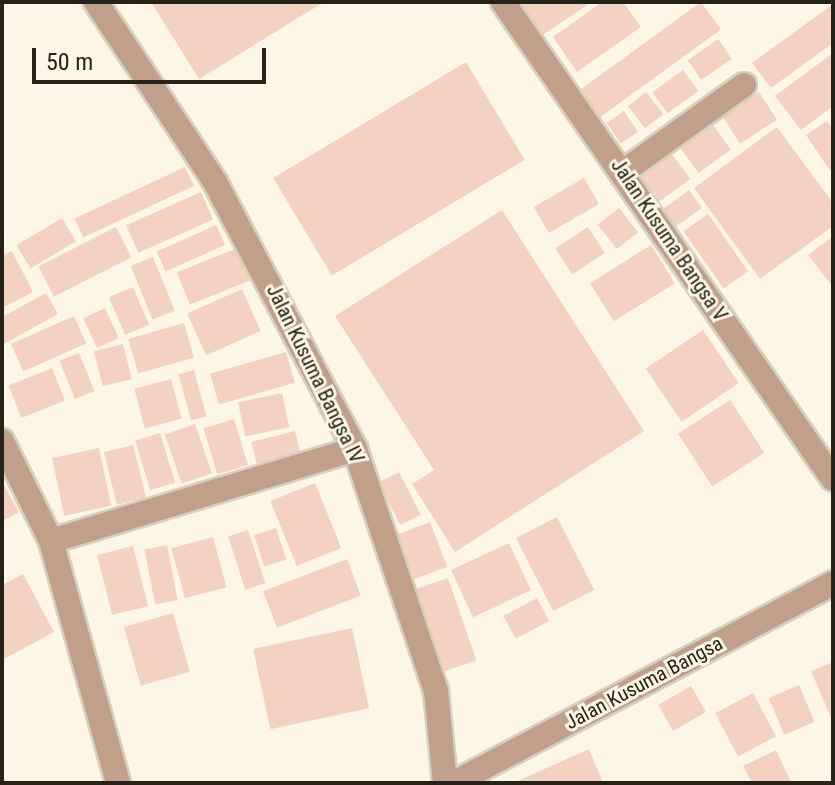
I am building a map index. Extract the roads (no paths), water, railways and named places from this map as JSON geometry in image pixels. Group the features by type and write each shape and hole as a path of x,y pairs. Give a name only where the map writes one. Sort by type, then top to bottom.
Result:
{"street":[{"name":"Jalan Kusuma Bangsa IV","path":"96,2 215,182 355,449 436,691 445,783"},
{"name":"Jalan Kusuma Bangsa V","path":"503,2 833,479"},
{"path":"623,172 744,85"},
{"path":"2,441 51,541 118,783"},
{"path":"51,541 355,449"},
{"name":"Jalan Kusuma Bangsa","path":"454,783 833,583"}]}
